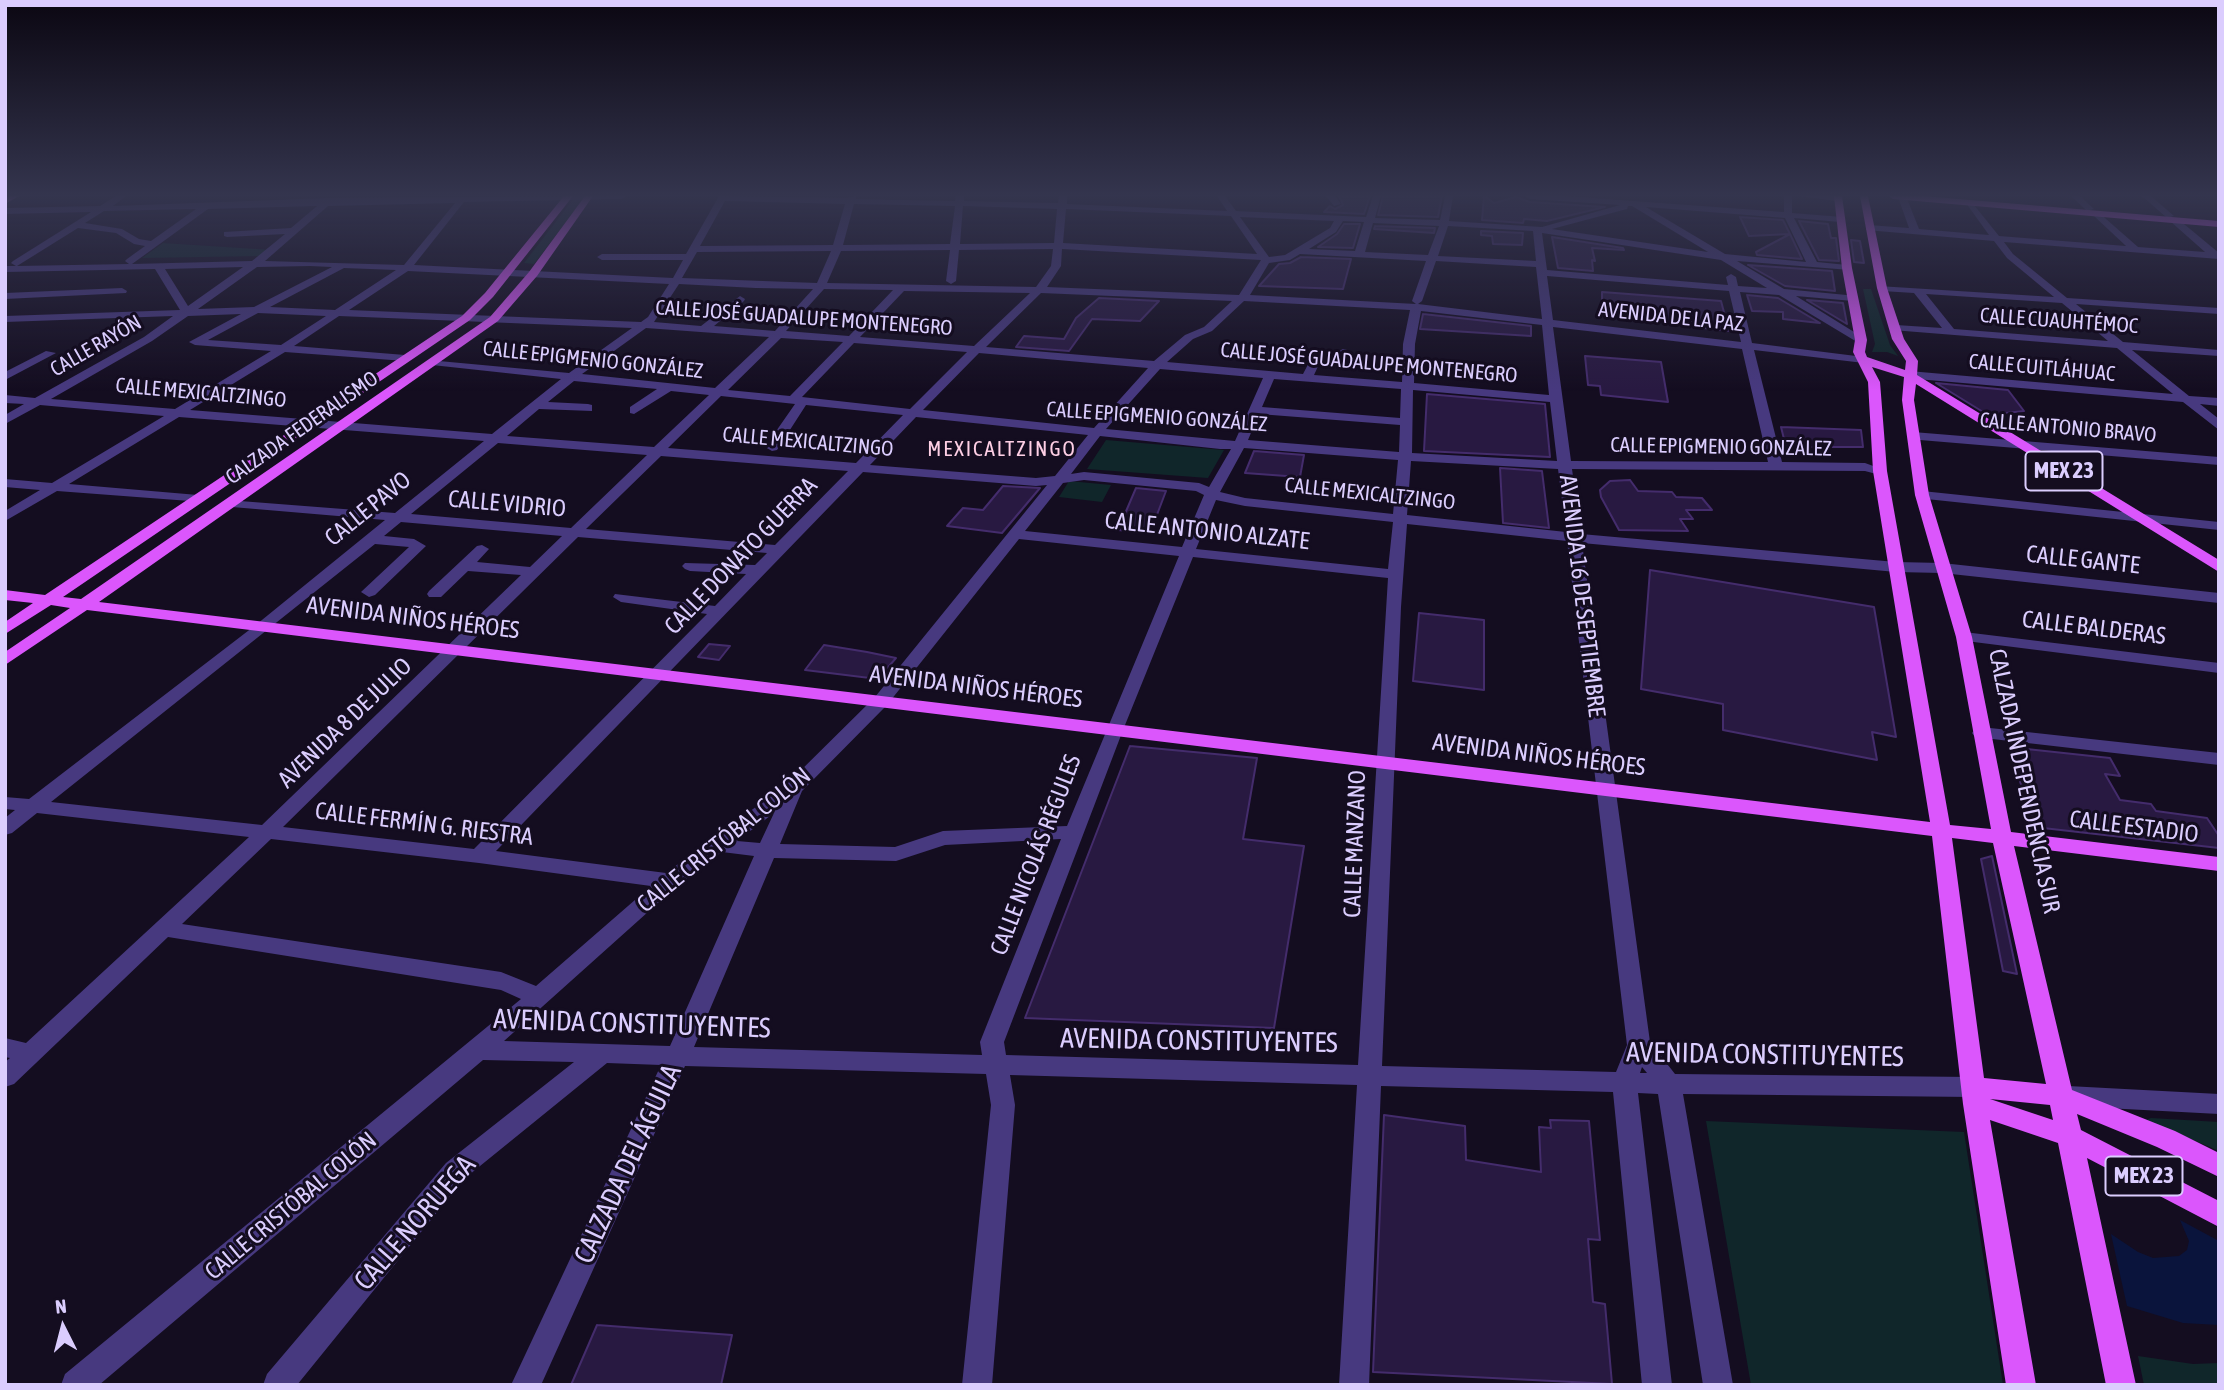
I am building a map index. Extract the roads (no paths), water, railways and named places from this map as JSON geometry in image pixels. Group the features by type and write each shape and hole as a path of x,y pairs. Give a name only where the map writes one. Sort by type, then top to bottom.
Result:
{"main road":[{"name":"CALZADA FEDERALISMO","path":"5,660 496,317 528,261"},
{"name":"CALZADA FEDERALISMO","path":"5,629 466,318 531,261"},
{"path":"1846,261 1861,350 1874,382 1880,471 1941,830 1974,1096 2021,1385"},
{"name":"CALZADA INDEPENDENCIA SUR","path":"1876,261 1898,339 1912,361 1908,400 1922,495 1964,637 2002,838 2061,1096 2121,1385"},
{"name":"CALLE CUITLÁHUAC","path":"1861,350 1909,375"},
{"name":"MEX 23","path":"1909,375 2219,567"},
{"name":"AVENIDA NIÑOS HÉROES","path":"5,595 2002,838"},
{"name":"CALLE ESTADIO","path":"2002,838 2219,864"},
{"name":"MEX 23","path":"1974,1096 2061,1096 2166,1139 2219,1166"},
{"name":"MEX 23","path":"1974,1096 2069,1136 2219,1215"}],"street":[{"name":"AVENIDA DE LA PAZ","path":"8,267 130,261 260,261 902,287 1042,287"},
{"name":"AVENIDA DE LA PAZ","path":"8,267 260,261 409,265"},
{"name":"CALLE RAYÓN","path":"5,419 127,353 260,261"},
{"path":"5,517 284,348 341,312 412,261"},
{"name":"CALLE PAVO","path":"5,828 263,626 571,377 643,326 655,315 687,261"},
{"name":"AVENIDA 8 DE JULIO","path":"5,1077 267,832 660,451 779,333 821,284 831,261"},
{"path":"951,281 953,261"},
{"path":"1042,287 1057,261"},
{"name":"CALLE CRISTÓBAL COLÓN","path":"76,1385 478,1049 670,881 794,788 881,701 1096,433 1157,365 1189,337 1208,328 1244,295 1264,261"},
{"name":"CALLE MANZANO","path":"1354,1385 1384,762 1405,457 1409,344 1416,304 1430,261"},
{"path":"1460,261 1732,289 1853,298"},
{"name":"AVENIDA 16 DE SEPTIEMBRE","path":"1541,261 1556,399 1639,1045"},
{"path":"1724,261 1747,342 1759,407 1776,467"},
{"path":"1727,261 1783,293 1861,350"},
{"path":"1752,261 1847,268"},
{"path":"1811,261 1813,265"},
{"path":"2016,261 2219,426"},
{"path":"158,265 186,312"},
{"path":"343,265 195,342 405,358"},
{"name":"AVENIDA DE LA PAZ","path":"821,284 951,281 1416,304 1747,342 1861,350"},
{"path":"772,447 798,400 850,339 902,287"},
{"name":"CALLE DONATO GUERRA","path":"479,856 859,467 1042,287"},
{"path":"1882,288 2219,311"},
{"path":"1918,290 1951,332"},
{"path":"5,296 122,291"},
{"path":"33,318 71,293"},
{"path":"704,329 740,299"},
{"name":"CALLE JOSÉ GUADALUPE MONTENEGRO","path":"5,319 257,310 496,317 779,333 1556,399"},
{"name":"CALLE CUAUHTÉMOC","path":"1896,328 2219,353"},
{"path":"1308,376 1317,357 1336,357 1343,352"},
{"path":"5,377 50,353"},
{"name":"CALLE EPIGMENIO GONZÁLEZ","path":"432,362 1220,445 1565,464 1866,467 1880,471"},
{"name":"CALLE NICOLÁS RÉGULES","path":"977,1385 1003,1105 992,1042 1187,552 1212,493 1240,444 1271,373"},
{"name":"CALLE CUITLÁHUAC","path":"1909,375 2219,402"},
{"path":"634,410 669,387"},
{"name":"CALLE MEXICALTZINGO","path":"5,400 311,422 1036,482 1084,476 1199,487 1245,502 1574,538 1896,567"},
{"path":"536,405 587,408"},
{"path":"1254,410 1405,422"},
{"name":"CALLE ANTONIO BRAVO","path":"1913,436 2219,461"},
{"path":"5,483 198,499"},
{"path":"1922,495 2219,526"},
{"name":"CALLE VIDRIO","path":"232,503 778,550"},
{"name":"CALLE ANTONIO ALZATE","path":"1015,534 1395,574"},
{"path":"369,592 419,546 414,542 370,539"},
{"path":"435,594 482,549"},
{"path":"464,566 535,572"},
{"path":"690,566 758,570"},
{"name":"CALLE GANTE","path":"1896,567 1942,568 2219,598"},
{"path":"621,597 719,611"},
{"name":"CALLE BALDERAS","path":"1964,637 2219,668"},
{"path":"1981,733 2219,759"},
{"name":"CALZADA DEL ÁGUILA","path":"526,1385 678,1055 794,788"},
{"name":"CALLE FERMÍN G. RIESTRA","path":"5,803 479,856 670,881"},
{"path":"718,845 766,851 896,854 943,838 1074,832"},
{"path":"164,929 500,981 538,997"},
{"path":"1657,1385 1623,1082 1639,1045 1669,1084 1718,1385"},
{"path":"5,1047 30,1054"},
{"name":"AVENIDA CONSTITUYENTES","path":"478,1049 1669,1084 1918,1087 1974,1096"},
{"name":"CALLE NORUEGA","path":"278,1385 455,1171 603,1053"},
{"path":"2061,1096 2219,1104"}],"water":[{"path":"2180,1220 2219,1241 2219,1325 2183,1323 2127,1306 2111,1234 2138,1252 2153,1258 2179,1256 2187,1250 2189,1241"}],"district":[{"name":"MEXICALTZINGO","path":"1002,449"}]}
